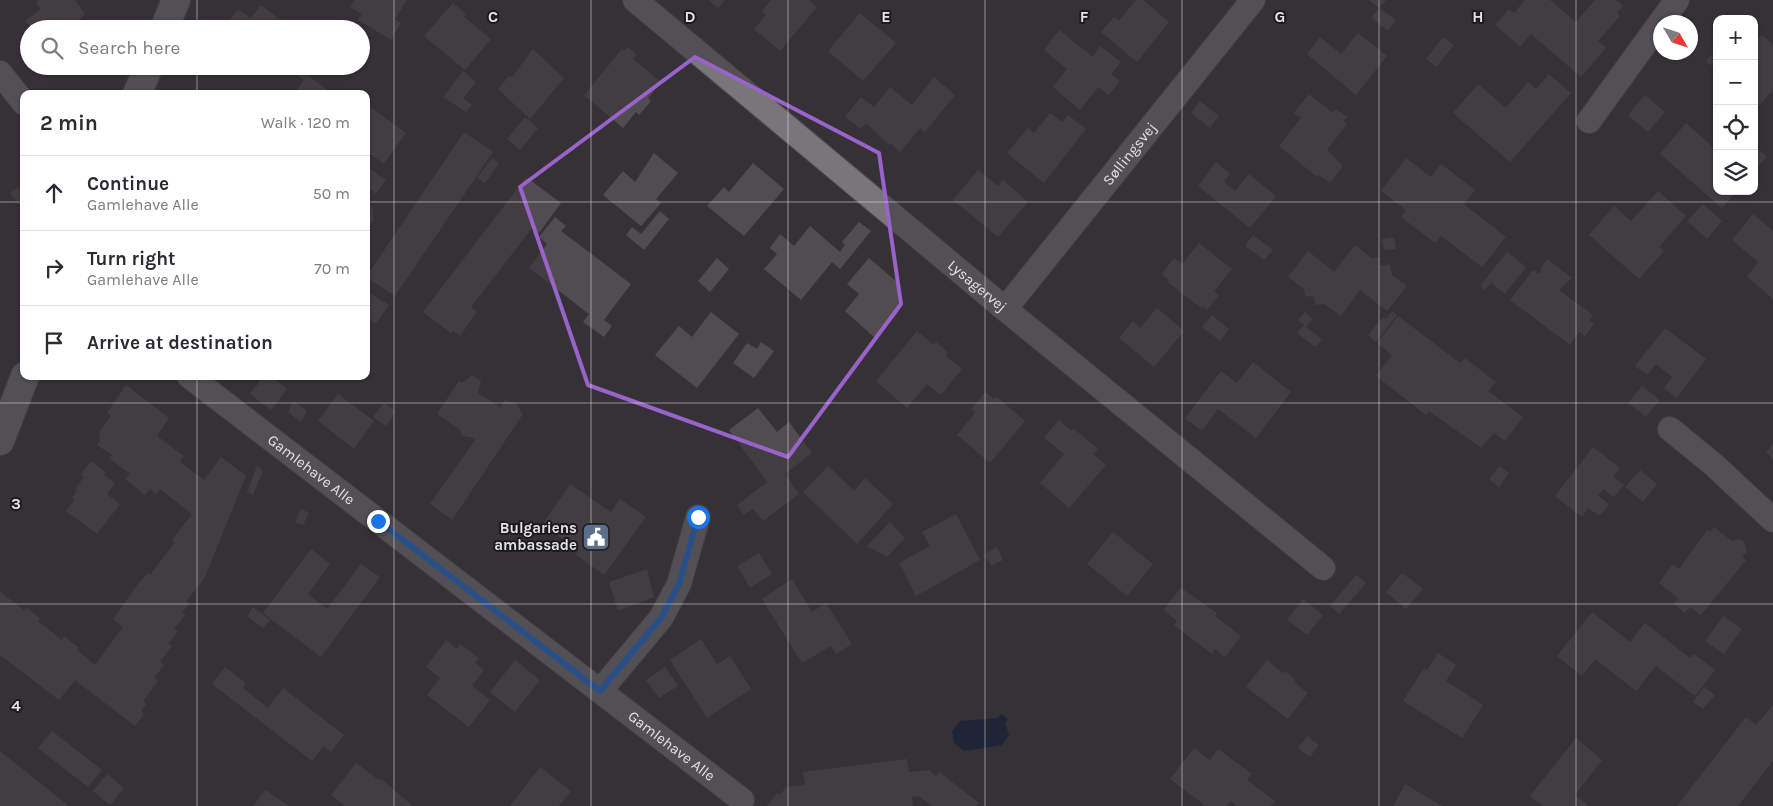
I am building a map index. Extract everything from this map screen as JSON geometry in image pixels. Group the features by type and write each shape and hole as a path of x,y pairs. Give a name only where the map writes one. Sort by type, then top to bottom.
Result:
{"street":[{"path":"168,20 176,0"},
{"name":"Lysagervej","path":"635,0 1005,309 1323,568"},
{"name":"Søllingsvej","path":"1005,309 1253,0"},
{"path":"1667,15 1677,0"},
{"path":"1589,121 1653,34"},
{"path":"140,90 145,75"},
{"path":"1,76 20,98"},
{"path":"0,441 23,380"},
{"name":"Gamlehave Alle","path":"194,380 742,800"},
{"path":"1670,429 1714,465 1773,520"},
{"path":"600,691 661,618 679,584 698,517"}],"highlighted area":[{"path":"695,57 879,153 901,304 788,457 588,385 520,187"}],"water":[{"path":"1001,714 1008,719 1005,722 1009,735 1002,745 964,751 954,743 952,731 960,721 998,718"}],"building":[{"path":"38,0 75,0 85,14 78,20 26,20 41,9 36,2"},
{"path":"355,0 407,0 395,19 401,23 391,40 370,27 370,20 358,20 362,14 350,7"},
{"path":"708,0 725,0 718,8"},
{"path":"771,0 809,0 817,7 780,51 754,29 766,15 762,11"},
{"path":"1136,0 1143,0 1169,22 1137,62 1101,32 1114,17 1119,21"},
{"path":"1369,0 1386,0 1379,8"},
{"path":"1525,0 1550,0 1576,22 1595,0 1616,0 1623,6 1617,13 1620,16 1598,41 1606,48 1581,77 1531,34 1520,47 1495,25 1509,9 1514,13"},
{"path":"453,3 466,14 464,17 491,39 465,70 424,36"},
{"path":"261,5 281,20 230,20 238,9 251,18"},
{"path":"1379,8 1396,20 1388,31 1371,18"},
{"path":"860,13 896,43 863,81 828,51"},
{"path":"1059,30 1093,57 1100,46 1121,62 1111,74 1120,81 1109,95 1098,87 1080,110 1053,87 1067,69 1044,50"},
{"path":"1358,33 1387,56 1356,95 1307,54 1320,37 1341,54"},
{"path":"1762,35 1773,45 1773,90 1758,107 1758,60 1758,39"},
{"path":"1443,37 1454,45 1436,67 1426,59"},
{"path":"628,47 637,55 633,59 661,82 648,98 651,101 639,115 636,112 623,128 584,95 622,49 624,51"},
{"path":"533,49 564,78 530,119 498,89 510,75 512,77"},
{"path":"1713,53 1713,67 1706,61"},
{"path":"463,71 476,82 463,98 472,105 466,112 443,97"},
{"path":"1549,74 1571,93 1510,162 1453,113 1478,84 1506,108 1528,82 1536,89"},
{"path":"297,75 307,75 328,90 297,90 304,80"},
{"path":"934,77 955,95 925,132 920,128 900,152 890,143 889,145 866,123 861,129 845,117 861,97 874,107 890,87 912,105"},
{"path":"1309,94 1333,113 1336,109 1347,117 1343,121 1347,124 1327,150 1343,166 1330,183 1319,175 1317,177 1279,146 1301,118 1294,113"},
{"path":"1645,95 1665,112 1648,132 1628,115"},
{"path":"1200,101 1219,116 1210,128 1191,113"},
{"path":"370,107 406,133 384,164 370,154"},
{"path":"1050,113 1062,122 1068,115 1086,129 1044,183 1007,153 1028,128 1034,133"},
{"path":"525,117 538,128 520,150 507,139"},
{"path":"1686,123 1713,147 1713,195 1733,195 1722,208 1660,154"},
{"path":"464,132 493,152 395,296 370,280 370,271"},
{"path":"1758,149 1767,157 1758,167"},
{"path":"654,153 678,173 656,199 661,203 641,226 603,195 623,171 635,182"},
{"path":"492,158 499,163 485,183 477,178"},
{"path":"1406,158 1431,177 1441,164 1475,190 1464,204 1506,237 1482,267 1441,236 1435,243 1401,217 1406,210 1381,191"},
{"path":"1216,162 1230,174 1224,182 1235,191 1249,174 1276,196 1250,228 1198,186"},
{"path":"753,163 784,189 744,236 707,206 724,187 729,192"},
{"path":"370,169 386,180 376,194 370,189"},
{"path":"978,170 998,186 1003,180 1028,202 998,237 953,200"},
{"path":"526,177 561,203 539,233 532,228 471,307 477,312 460,336 453,331 451,333 423,312"},
{"path":"20,186 20,205 10,193"},
{"path":"1658,191 1686,216 1659,247 1664,251 1639,279 1589,235 1614,206 1631,221"},
{"path":"1703,204 1722,221 1707,239 1687,221"},
{"path":"370,206 372,206 374,220 370,226"},
{"path":"660,211 669,219 644,250 626,235 632,227 641,234"},
{"path":"1753,214 1773,231 1773,299 1747,277 1758,262 1732,240"},
{"path":"555,217 566,226 561,231 631,284 604,320 612,326 604,337 583,322 589,314 529,268 547,244 539,237"},
{"path":"859,222 871,231 840,269 832,262 801,300 764,269 777,254 770,248 780,234 794,246 810,226 840,252 845,245 842,242"},
{"path":"1253,235 1273,250 1264,260 1245,246"},
{"path":"1394,237 1396,249 1384,250 1382,239"},
{"path":"1199,243 1232,269 1214,291 1219,295 1207,310 1202,306 1201,308 1168,282 1169,280 1162,274 1174,258 1182,264"},
{"path":"1355,245 1371,258 1379,257 1381,266 1390,264 1392,275 1407,286 1387,311 1360,290 1341,316 1324,304 1315,305 1314,297 1305,296 1304,289 1288,277 1308,251 1334,272"},
{"path":"1507,252 1526,267 1505,294 1491,283 1485,290 1480,286"},
{"path":"717,258 729,269 710,292 698,281"},
{"path":"869,258 897,282 899,312 876,339 845,311 859,294 847,284"},
{"path":"1547,259 1572,278 1559,290 1593,315 1589,320 1594,324 1585,336 1579,332 1570,345 1510,300 1533,270 1539,274"},
{"path":"370,293 389,305 376,324 370,320"},
{"path":"1157,308 1184,331 1154,367 1119,338 1133,321 1140,328"},
{"path":"1392,311 1397,315 1376,342 1368,335 1383,317 1386,319"},
{"path":"711,312 739,334 697,388 655,355 679,326 692,337"},
{"path":"1305,312 1313,319 1306,327 1322,339 1315,347 1297,333 1304,325 1298,320"},
{"path":"1212,315 1229,329 1220,341 1202,327"},
{"path":"1398,316 1460,363 1465,358 1496,382 1488,391 1523,417 1505,441 1494,433 1481,448 1429,411 1426,415 1376,376 1392,355 1377,343"},
{"path":"1665,328 1706,359 1677,398 1664,388 1672,377 1656,364 1647,375 1635,366"},
{"path":"917,331 934,345 936,342 948,352 946,356 962,369 941,395 927,384 907,408 876,381"},
{"path":"761,342 774,351 754,378 733,363 747,343 757,349"},
{"path":"1253,362 1291,392 1256,438 1218,409 1202,431 1185,418 1221,371 1237,383"},
{"path":"472,375 481,381 478,393 500,407 505,400 515,403 523,414 452,520 430,504 475,440 462,436 460,430 437,414 459,381 462,383"},
{"path":"261,380 275,380 287,389 271,410 250,394"},
{"path":"126,385 169,418 157,436 184,456 180,462 204,480 221,457 246,476 204,579 186,601 189,604 182,613 185,615 174,629 178,631 168,644 172,646 160,662 164,665 154,678 158,681 143,701 146,704 141,711 144,714 135,726 75,680 59,700 0,655 0,592 24,610 26,607 40,618 38,621 62,640 64,636 95,665 123,627 113,619 137,585 148,573 150,575 175,542 172,540 192,514 160,489 156,494 150,489 145,495 125,479 130,474 109,458 112,455 97,445 100,441 99,432 111,416 107,413"},
{"path":"1642,386 1660,400 1646,417 1628,403"},
{"path":"985,392 994,399 996,396 1025,421 990,463 957,435 975,413 971,409"},
{"path":"338,394 374,421 354,449 318,421"},
{"path":"293,401 307,411 301,422 288,412"},
{"path":"384,403 396,411 386,426 373,417"},
{"path":"758,408 777,432 789,422 812,453 785,474 799,494 763,521 753,509 757,506 744,515 737,505 767,482 729,430"},
{"path":"1059,420 1071,431 1073,428 1098,449 1093,454 1106,465 1069,508 1040,483 1064,454 1044,438"},
{"path":"1773,444 1773,459 1766,453"},
{"path":"1593,447 1620,468 1613,476 1624,485 1614,497 1603,489 1598,496 1609,504 1600,516 1588,508 1582,517 1555,496"},
{"path":"91,461 106,472 104,475 115,483 107,494 120,504 97,534 66,511 74,500 72,498 77,490 75,489 84,477 81,474"},
{"path":"257,466 263,471 253,495 247,492"},
{"path":"828,466 854,491 865,478 893,504 857,544 803,492"},
{"path":"1499,466 1509,473 1499,487 1489,479"},
{"path":"1640,470 1657,484 1643,502 1625,487"},
{"name":"Bulgariens ambassade","path":"570,484 611,512 620,499 646,517 604,575 575,554 579,550 542,525"},
{"path":"301,509 309,513 303,525 295,522"},
{"path":"956,514 980,560 916,596 899,563 930,546 922,532"},
{"path":"890,522 905,538 887,557 867,546"},
{"path":"1714,527 1732,541 1739,539 1744,541 1747,552 1742,557 1746,560 1701,615 1690,607 1685,613 1674,604 1678,598 1659,583 1673,564 1679,569 1707,530 1710,532"},
{"path":"1113,532 1153,564 1127,596 1087,564"},
{"path":"997,547 1003,560 991,566 985,554"},
{"path":"311,549 330,564 308,594 327,609 361,564 380,577 321,657 263,613"},
{"path":"759,553 772,574 750,588 737,566"},
{"path":"647,569 654,597 618,611 609,582"},
{"path":"1402,573 1423,589 1406,609 1386,592"},
{"path":"1356,575 1366,583 1339,614 1330,606"},
{"path":"792,579 812,612 826,603 852,644 836,654 831,646 802,663 762,599"},
{"path":"1181,588 1217,613 1215,616 1241,636 1225,657 1215,649 1212,654 1174,625 1177,621 1163,610"},
{"path":"1303,599 1323,615 1307,635 1287,620"},
{"path":"253,607 270,620 263,628 247,616"},
{"path":"1592,612 1630,642 1645,623 1690,658 1694,654 1715,670 1695,696 1656,666 1636,691 1595,659 1582,676 1557,656"},
{"path":"1723,616 1742,629 1724,654 1705,641"},
{"path":"701,639 717,664 730,656 751,689 707,718 670,660"},
{"path":"446,640 457,649 460,644 479,658 475,663 484,670 472,686 490,700 469,727 427,695 440,678 426,667"},
{"path":"1438,653 1456,665 1446,681 1483,705 1462,738 1403,701 1424,668 1427,670"},
{"path":"515,660 540,680 515,712 490,692"},
{"path":"1267,660 1283,673 1285,671 1296,680 1294,682 1308,693 1288,719 1246,687"},
{"path":"225,667 246,683 243,688 268,708 283,688 344,735 331,752 323,746 312,761 212,684"},
{"path":"665,667 678,686 659,698 646,680"},
{"path":"1704,687 1715,695 1703,709 1693,702"},
{"path":"1773,705 1773,761 1738,806 1677,806 1746,717 1756,725"},
{"path":"52,731 102,770 88,787 38,748"},
{"path":"1307,736 1319,745 1310,757 1298,748"},
{"path":"1576,738 1602,760 1575,795 1589,806 1543,806 1530,796"},
{"path":"1194,748 1210,760 1218,749 1252,774 1247,780 1275,801 1271,806 1238,806 1231,801 1227,806 1206,806 1170,779"},
{"path":"0,751 69,806 0,806"},
{"path":"907,759 909,772 929,770 936,776 939,772 979,803 976,806 932,806 919,796 912,797 913,806 767,806 777,793 780,795 786,787 805,785 803,772"},
{"path":"356,763 379,780 381,779 413,806 345,806 331,795"},
{"path":"540,767 571,791 559,806 510,806"},
{"path":"107,774 124,788 110,805 93,791"},
{"path":"1405,784 1442,806 1393,806"},
{"path":"265,790 289,806 253,806"}],"place":[{"name":"Bulgariens ambassade","path":"596,537"}],"route":[{"path":"378,521 600,691 661,618 679,584 698,517"}]}
